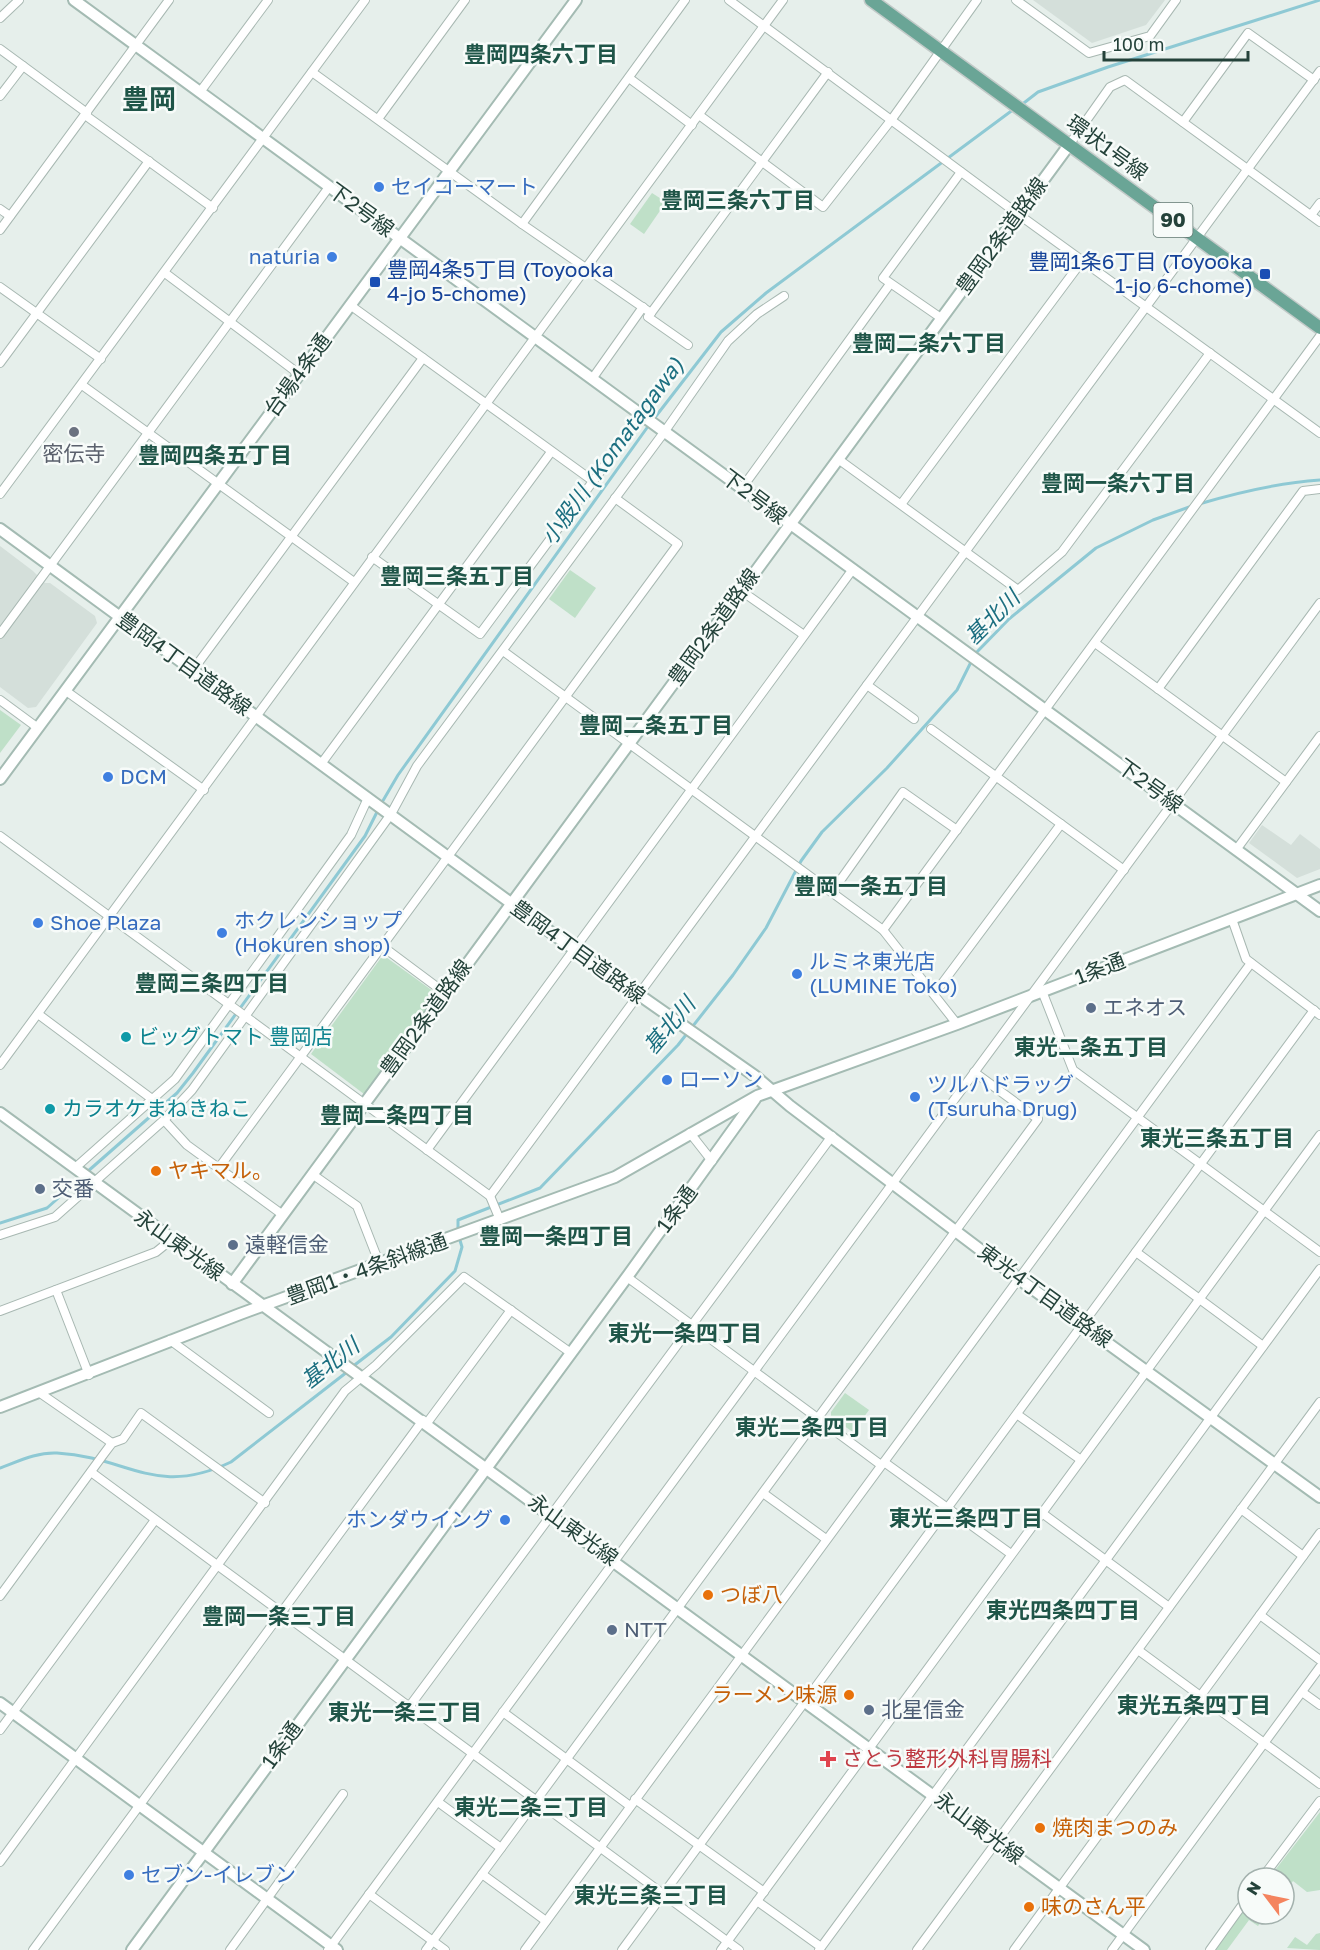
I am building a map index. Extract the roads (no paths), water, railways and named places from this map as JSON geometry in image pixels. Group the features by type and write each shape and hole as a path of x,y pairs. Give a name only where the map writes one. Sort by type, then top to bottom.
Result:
{"main road":[{"name":"環状1号線","path":"871,0 1320,328"}],"street":[{"path":"0,18 19,0"},
{"name":"下2号線","path":"74,0 1320,911"},
{"path":"0,230 169,0"},
{"path":"200,92 268,0"},
{"path":"0,494 365,0"},
{"path":"378,119 465,0"},
{"name":"台場4条通","path":"0,779 576,0"},
{"path":"522,224 686,0"},
{"path":"729,0 1082,261 1320,433"},
{"path":"0,1065 783,0"},
{"path":"699,116 823,207 942,52 977,0"},
{"path":"1016,0 1089,53 1149,36 1176,0"},
{"path":"1183,122 1248,33 1314,80"},
{"path":"0,49 213,208"},
{"path":"0,96 23,66"},
{"path":"493,1202 639,996 1320,71"},
{"path":"312,72 522,224 651,313"},
{"path":"688,345 648,317 828,72"},
{"path":"628,78 692,125"},
{"path":"1069,145 1110,87 1125,80 1320,222"},
{"name":"豊岡2条道路線","path":"232,1284 1069,145"},
{"path":"0,363 149,161"},
{"path":"941,318 883,278 961,172"},
{"path":"0,634 329,187"},
{"path":"1311,215 1320,203"},
{"path":"0,209 10,216"},
{"path":"902,503 1082,261"},
{"path":"165,273 299,374"},
{"path":"742,488 890,284"},
{"path":"0,287 101,359"},
{"path":"0,1235 55,1217 164,1120 192,1090 389,812 417,766 615,498 661,429 728,341 757,314 784,296"},
{"path":"350,305 593,481"},
{"path":"592,379 643,307"},
{"path":"883,930 1320,336"},
{"path":"838,459 902,503 1018,590 1062,552 1210,353"},
{"path":"193,670 423,358"},
{"path":"82,385 354,582"},
{"path":"372,558 480,634 593,481 645,417"},
{"path":"321,764 551,452"},
{"path":"1158,689 1302,491 1320,489"},
{"path":"218,1168 678,544 615,498"},
{"name":"豊岡4丁目道路線","path":"0,530 772,1091"},
{"path":"427,1150 853,569"},
{"path":"740,590 804,635"},
{"path":"0,1703 268,1899 332,1949 369,1894 613,1559 756,1371 1029,996 1320,603"},
{"path":"1095,643 1286,782"},
{"path":"503,651 883,930 935,993 957,1024"},
{"path":"867,685 914,719"},
{"path":"66,691 204,790"},
{"path":"0,700 38,728"},
{"path":"931,729 1124,870"},
{"path":"1236,850 1320,735"},
{"path":"832,892 903,792 957,830"},
{"path":"78,1170 175,1079 231,1005 351,834 371,800"},
{"path":"935,993 1061,824"},
{"path":"0,836 427,1150 493,1202 500,1220"},
{"name":"1条通","path":"132,1950 712,1161 757,1096 957,1024 1320,885"},
{"path":"627,1948 663,1893 1018,1415 1201,1164 1317,1012 1246,959 1232,919"},
{"path":"382,946 445,993"},
{"path":"525,1950 1251,963"},
{"path":"1042,991 1073,1070 1320,1252"},
{"path":"38,1014 152,1099"},
{"path":"426,1950 1038,1119 974,1072"},
{"name":"東光4丁目道路線","path":"772,1091 1019,1279 1320,1497"},
{"name":"豊岡1・4条斜線通","path":"0,1407 89,1375 170,1340 470,1233 615,1177 757,1096"},
{"name":"永山東光線","path":"0,1113 171,1240 806,1700 1144,1950"},
{"path":"164,1120 186,1145 283,1215"},
{"path":"690,1133 712,1161"},
{"path":"721,1950 1320,1135"},
{"path":"409,1707 832,1136"},
{"path":"312,1174 357,1206 380,1265"},
{"path":"0,1311 156,1252 171,1240"},
{"path":"1136,1252 1263,1346"},
{"path":"757,1901 820,1948 1320,1269"},
{"path":"0,1862 219,1567 358,1374 376,1365 464,1277 571,1353"},
{"path":"627,1277 818,1418 949,1508 1011,1554"},
{"path":"56,1290 89,1375"},
{"path":"33,1950 425,1422 511,1310"},
{"path":"170,1340 269,1413"},
{"path":"40,1393 112,1443"},
{"path":"917,1950 1320,1402"},
{"path":"0,1596 112,1443 123,1439 141,1413 265,1503"},
{"path":"1018,1415 1081,1460"},
{"path":"92,1470 154,1520 739,1950"},
{"path":"763,1493 826,1539"},
{"path":"1241,1509 1303,1556"},
{"path":"1042,1513 1169,1607"},
{"path":"0,1730 154,1520"},
{"path":"1014,1950 1320,1533"},
{"path":"1260,1615 1320,1660"},
{"path":"1138,1650 1320,1784"},
{"path":"1112,1950 1320,1667"},
{"path":"1302,1692 1320,1705"},
{"path":"503,1713 566,1759 699,1845 764,1892"},
{"path":"230,1950 344,1794"},
{"path":"1271,1866 1320,1801"},
{"path":"438,1802 501,1848"},
{"path":"482,1874 546,1921"},
{"path":"369,1894 445,1950"},
{"path":"1210,1950 1236,1914"}],"waterway":[{"name":"小股川 (Komatagawa)","path":"1020,106 1038,92 1108,67 1320,0"},
{"name":"小股川 (Komatagawa)","path":"653,420 721,332 766,293 1014,109"},
{"name":"小股川 (Komatagawa)","path":"381,804 398,775 649,425"},
{"name":"基北川","path":"1199,504 1289,483 1320,480"},
{"name":"基北川","path":"975,654 1009,619 1096,548 1153,520 1192,506"},
{"name":"基北川","path":"458,1231 458,1220 540,1188 678,1045 733,975 766,928 801,861 822,832 887,768 957,690 972,660"},
{"name":"小股川 (Komatagawa)","path":"87,1172 177,1093 365,836 378,810"},
{"name":"小股川 (Komatagawa)","path":"0,1223 47,1208 82,1177"},
{"name":"基北川","path":"352,1367 391,1337 455,1271 462,1247 459,1237"},
{"name":"基北川","path":"0,1468 35,1455 57,1453 82,1456 162,1476 182,1476 205,1472 231,1462 347,1372"}],"place":[{"name":"セイコーマート","path":"379,187"},
{"name":"naturia","path":"332,257"},
{"name":"豊岡1条6丁目 (Toyooka 1-jo 6-chome)","path":"1265,274"},
{"name":"豊岡4条5丁目 (Toyooka 4-jo 5-chome)","path":"375,282"},
{"name":"密伝寺","path":"74,432"},
{"name":"DCM","path":"108,777"},
{"name":"Shoe Plaza","path":"38,923"},
{"name":"ホクレンショップ (Hokuren shop)","path":"222,933"},
{"name":"ルミネ東光店 (LUMINE Toko)","path":"797,974"},
{"name":"エネオス","path":"1091,1008"},
{"name":"ビッグトマト 豊岡店","path":"126,1037"},
{"name":"ローソン","path":"667,1080"},
{"name":"ツルハドラッグ (Tsuruha Drug)","path":"915,1097"},
{"name":"カラオケまねきねこ","path":"50,1109"},
{"name":"ヤキマル。","path":"156,1171"},
{"name":"交番","path":"40,1189"},
{"name":"遠軽信金","path":"233,1245"},
{"name":"ホンダウイング","path":"505,1520"},
{"name":"つぼ八","path":"708,1595"},
{"name":"NTT","path":"612,1630"},
{"name":"ラーメン味源","path":"849,1695"},
{"name":"北星信金","path":"869,1710"},
{"name":"さとう整形外科胃腸科","path":"828,1759"},
{"name":"焼肉まつのみ","path":"1040,1828"},
{"name":"セブン-イレブン","path":"129,1875"},
{"name":"味のさん平","path":"1029,1907"}],"district":[{"name":"豊岡四条六丁目","path":"541,54"},
{"name":"豊岡","path":"149,100"},
{"name":"豊岡三条六丁目","path":"738,200"},
{"name":"豊岡二条六丁目","path":"929,343"},
{"name":"豊岡四条五丁目","path":"215,455"},
{"name":"豊岡一条六丁目","path":"1118,483"},
{"name":"豊岡三条五丁目","path":"457,576"},
{"name":"豊岡二条五丁目","path":"656,725"},
{"name":"豊岡一条五丁目","path":"871,886"},
{"name":"豊岡三条四丁目","path":"212,983"},
{"name":"東光二条五丁目","path":"1091,1047"},
{"name":"豊岡二条四丁目","path":"397,1115"},
{"name":"東光三条五丁目","path":"1217,1138"},
{"name":"豊岡一条四丁目","path":"556,1236"},
{"name":"東光一条四丁目","path":"685,1333"},
{"name":"東光二条四丁目","path":"812,1427"},
{"name":"東光三条四丁目","path":"966,1518"},
{"name":"東光四条四丁目","path":"1063,1610"},
{"name":"豊岡一条三丁目","path":"279,1616"},
{"name":"東光五条四丁目","path":"1194,1705"},
{"name":"東光一条三丁目","path":"405,1712"},
{"name":"東光二条三丁目","path":"531,1807"},
{"name":"東光三条三丁目","path":"651,1895"}]}
